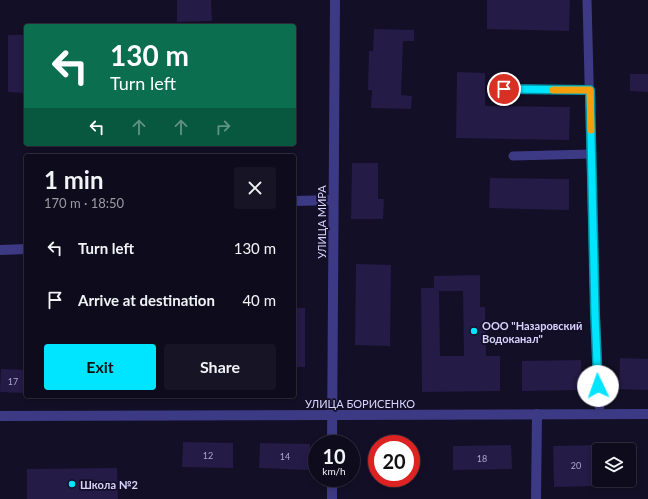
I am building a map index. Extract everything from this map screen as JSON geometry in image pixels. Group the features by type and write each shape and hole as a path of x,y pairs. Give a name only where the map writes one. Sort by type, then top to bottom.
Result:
{"street":[{"name":"УЛИЦА МИРА","path":"332,435 335,0"},
{"path":"296,201 334,200"},
{"path":"0,250 24,249"},
{"path":"536,499 537,414"},
{"name":"УЛИЦА БОРИСЕНКО","path":"0,416 648,414"},
{"path":"332,487 332,499"}],"lane":[{"path":"587,0 595,314 600,414"},
{"path":"504,89 590,90"},
{"path":"513,156 591,154"}],"building":[{"path":"177,0 211,0 212,21 177,22"},
{"path":"487,0 570,0 569,31 487,29"},
{"path":"374,29 414,30 414,41 403,41 401,95 412,96 411,109 371,108 372,90 368,90 369,51 373,51"},
{"path":"8,35 24,35 24,93 8,92"},
{"path":"457,72 485,73 485,106 570,107 569,140 456,138"},
{"path":"630,74 648,74 648,92 630,91"},
{"path":"352,163 378,163 378,199 384,199 383,219 351,219"},
{"path":"490,178 569,179 569,210 489,208"},
{"path":"356,264 391,265 390,346 355,345"},
{"name":"ООО \"Назаровский Водоканал\"","path":"480,275 480,307 485,307 486,356 500,356 500,391 422,392 421,288 434,288 434,276","holes":["439,291 463,291 464,356 440,356"]},
{"path":"296,308 305,308 305,367 296,367"},
{"path":"620,358 648,359 648,390 619,389"},
{"path":"581,360 582,390 522,391 522,361"},
{"path":"1,369 24,370 24,393 0,392"},
{"path":"183,442 233,443 233,468 182,467"},
{"path":"260,443 308,444 308,470 259,468"},
{"path":"511,445 512,469 453,470 453,446"},
{"path":"592,445 592,486 554,487 553,446"},
{"name":"Школа №2","path":"117,468 118,499 27,499 27,469"}],"slow traffic":[{"path":"553,90 590,90 591,130"}],"place":[{"name":"ООО \"Назаровский Водоканал\"","path":"474,331"},
{"name":"Школа №2","path":"72,484"}],"route":[{"path":"504,89 590,90 598,386"}]}
